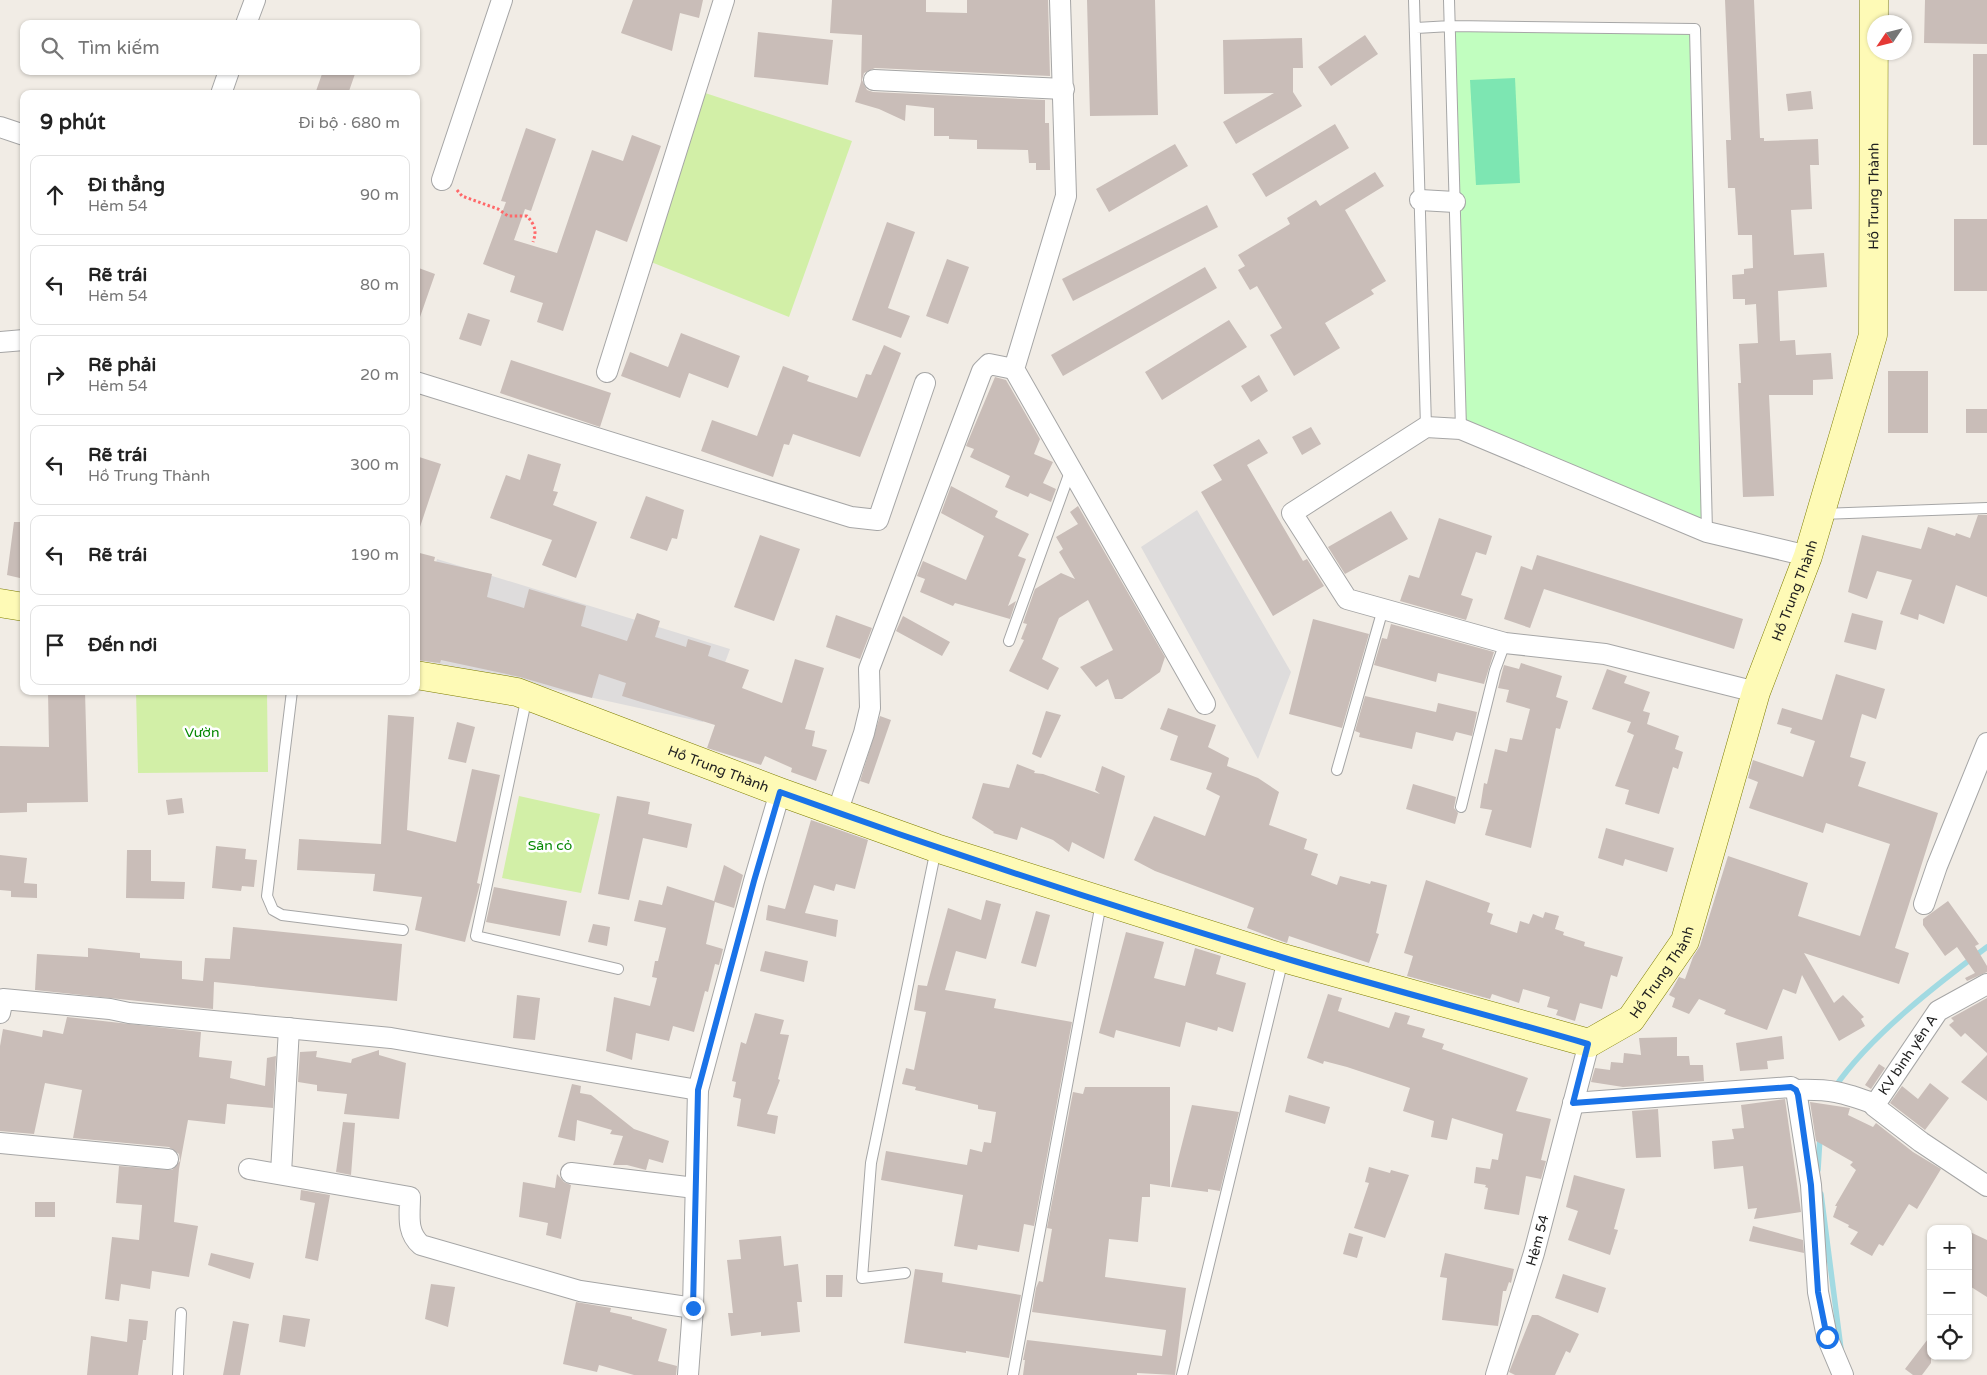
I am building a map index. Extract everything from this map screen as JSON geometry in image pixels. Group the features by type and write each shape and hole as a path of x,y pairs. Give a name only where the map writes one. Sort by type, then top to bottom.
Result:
{"street":[{"path":"248,20 255,0"},
{"path":"442,180 502,0"},
{"path":"607,372 724,0"},
{"path":"1060,0 1066,196 1014,369 1206,704"},
{"name":"Hồ Trung Thành","path":"420,676 527,696 780,792 936,848 1283,958 1588,1044 1631,1019 1685,941 1756,692 1808,556 1872,335 1874,0"},
{"path":"223,90 228,75"},
{"path":"874,80 1064,89"},
{"path":"0,127 20,134"},
{"path":"1420,200 1456,202"},
{"path":"0,342 20,340"},
{"path":"837,813 864,733 870,708 869,669 982,371 989,364 1014,369"},
{"path":"420,383 851,517 878,520 925,383"},
{"path":"1756,692 1605,654 1504,643 1347,599 1292,513 1426,427 1461,429 1707,532 1808,556"},
{"path":"0,603 20,606"},
{"path":"1924,904 1937,866 1987,743"},
{"path":"688,1375 693,1308 698,1090 780,792"},
{"name":"KV bình yên A","path":"1987,984 1938,1011 1902,1068 1874,1104 1876,1110 1987,1186"},
{"path":"0,1014 3,999 391,1038 698,1090"},
{"path":"281,1173 289,1028"},
{"name":"Hẻm 54","path":"1496,1375 1534,1253 1588,1044"},
{"path":"1573,1103 1791,1087 1796,1090 1834,1090 1874,1104"},
{"path":"1796,1090 1811,1185 1818,1292 1827,1337 1842,1375"},
{"path":"0,1143 168,1159"},
{"path":"249,1169 281,1173 410,1197 410,1230 413,1238 421,1245 580,1291 693,1308"},
{"path":"572,1173 695,1188"}],"lane":[{"path":"1414,0 1426,427"},
{"path":"1450,0 1461,429"},
{"path":"1416,28 1451,26 1695,29 1707,532"},
{"path":"1009,641 1071,468"},
{"path":"1820,514 1987,508"},
{"path":"1337,770 1383,609"},
{"path":"1461,807 1495,670 1504,643"},
{"path":"292,695 267,896 272,910 282,915 403,930"},
{"path":"527,696 476,936 618,969"},
{"path":"906,1273 862,1278 871,1163 936,848"},
{"path":"1013,1375 1102,902"},
{"path":"1182,1375 1283,958"},
{"path":"178,1375 181,1313"}],"path":[{"path":"442,180 453,185 462,196 498,208 508,216 526,216 534,224 536,234 533,242"}],"shaded area":[{"path":"1197,510 1291,672 1258,759 1141,547"},
{"path":"437,559 730,649 703,722 420,660 420,624"}],"green space":[{"path":"1451,26 1695,29 1707,532 1461,429"},
{"path":"1515,78 1520,183 1476,185 1470,80"},
{"path":"699,91 852,141 789,317 646,260"},
{"name":"Vườn","path":"136,695 267,695 268,772 138,773"},
{"name":"Sân cỏ","path":"519,796 600,814 581,893 502,878"}],"building":[{"path":"633,0 703,0 699,18 680,13 672,51 621,33"},
{"path":"832,0 926,0 926,12 967,13 967,0 1048,0 1050,76 875,68 864,73 862,80 867,90 873,92 1045,100 1045,123 1049,123 1050,170 1036,170 1036,163 1029,163 1028,150 977,149 977,140 949,139 949,136 934,136 934,108 906,105 905,121 879,109 855,102 861,82 862,35 830,33"},
{"path":"1087,0 1155,0 1158,115 1090,116"},
{"path":"1725,0 1754,0 1760,138 1764,138 1764,141 1818,139 1819,165 1810,165 1812,209 1791,210 1794,255 1824,253 1827,287 1778,291 1780,341 1795,340 1796,355 1831,353 1833,379 1813,380 1813,395 1769,395 1774,496 1743,497 1738,383 1741,383 1739,344 1758,343 1756,304 1745,305 1745,299 1733,299 1732,275 1744,274 1744,269 1753,268 1752,235 1738,235 1735,188 1728,188 1726,140 1731,140"},
{"path":"1925,0 1987,0 1987,44 1924,43"},
{"path":"758,32 833,40 828,85 754,77"},
{"path":"1365,35 1378,54 1331,86 1318,67"},
{"path":"1302,38 1303,68 1293,68 1293,92 1302,106 1236,144 1223,122 1274,93 1224,94 1223,40"},
{"path":"1973,54 1987,54 1987,145 1973,145"},
{"path":"322,75 355,75 349,90 316,90"},
{"path":"1811,91 1813,109 1788,111 1786,94"},
{"path":"1335,124 1349,148 1266,197 1252,174"},
{"path":"526,128 556,139 531,211 525,209 514,240 557,253 592,150 623,161 632,135 661,146 627,242 596,230 563,331 537,322 543,303 510,292 515,276 483,264 506,202 501,201"},
{"path":"1175,144 1188,166 1109,212 1096,189"},
{"path":"1375,172 1384,186 1345,210 1386,281 1371,290 1374,294 1325,323 1340,348 1294,376 1270,335 1282,328 1257,286 1250,290 1238,270 1245,266 1238,255 1290,224 1287,218 1316,200 1320,206"},
{"path":"1207,205 1218,227 1073,301 1062,279"},
{"path":"1954,219 1987,219 1987,291 1954,291"},
{"path":"887,222 915,232 888,308 910,316 901,338 852,320"},
{"path":"947,259 969,267 948,324 926,316"},
{"path":"1205,267 1217,288 1063,376 1051,355"},
{"path":"420,268 435,274 420,317"},
{"path":"468,313 490,320 481,346 459,339"},
{"path":"1229,320 1247,347 1162,400 1145,372"},
{"path":"681,333 740,356 728,388 689,373 680,398 621,376 630,352 668,367"},
{"path":"884,345 901,353 860,457 793,434 789,445 784,444 773,477 701,451 712,420 757,436 783,366 809,376 807,381 857,398 866,374 871,375"},
{"path":"511,360 611,393 600,427 500,393"},
{"path":"1888,371 1928,371 1928,433 1888,433"},
{"path":"1259,375 1268,391 1251,402 1241,386"},
{"path":"995,377 1006,380 1040,439 1034,454 1053,462 1043,483 1056,489 1051,502 1030,493 1028,497 1005,487 1010,476 970,457 974,449 966,446"},
{"path":"1966,409 1987,409 1987,433 1966,433"},
{"path":"1311,427 1321,444 1302,455 1292,437"},
{"path":"1259,439 1268,453 1247,465 1303,561 1307,559 1324,586 1273,616 1201,492 1222,480 1213,465"},
{"path":"528,454 561,464 553,491 558,492 553,505 597,522 576,578 542,565 552,540 490,518 506,475 520,480"},
{"path":"420,457 441,464 420,527"},
{"path":"951,486 998,511 995,517 1029,534 1018,556 1026,559 1008,606 1016,601 1010,619 955,603 953,606 920,592 925,579 917,576 923,561 966,580 984,536 941,513"},
{"path":"646,496 684,510 677,539 672,538 667,551 630,538"},
{"path":"1078,506 1165,657 1160,672 1122,699 1115,699 1108,679 1096,687 1080,667 1113,650 1088,600 1059,618 1042,659 1059,668 1048,690 1009,671 1024,640 1021,639 1027,624 1023,623 1035,589 1061,573 1075,579 1059,552 1063,549 1056,537 1078,524 1070,512"},
{"path":"1391,511 1408,539 1345,574 1328,547"},
{"path":"1978,515 1987,515 1987,597 1956,585 1944,624 1919,614 1918,620 1900,614 1912,580 1877,571 1867,599 1848,592 1862,535 1921,549 1928,527 1955,536 1956,533 1970,538"},
{"path":"1439,518 1492,536 1486,555 1476,552 1461,595 1473,599 1466,620 1400,601 1409,575 1419,578"},
{"path":"14,522 20,522 20,578 7,575"},
{"path":"760,535 800,549 774,621 734,607"},
{"path":"420,553 435,557 434,561 492,574 487,597 524,608 529,589 586,606 581,626 627,641 637,613 660,621 655,637 686,647 688,639 711,646 708,656 749,670 742,688 782,703 795,659 824,668 805,729 815,731 812,746 827,750 816,781 791,772 792,768 765,756 761,765 707,748 715,725 622,696 626,683 599,674 592,698 520,677 441,660 440,663 420,660"},
{"path":"1537,555 1743,619 1734,649 1544,589 1530,628 1504,619 1521,566 1532,570"},
{"path":"1852,613 1883,621 1876,650 1844,642"},
{"path":"836,615 872,628 860,659 826,647"},
{"path":"903,616 950,642 942,656 896,631"},
{"path":"1313,619 1369,634 1342,728 1289,714"},
{"path":"1391,624 1494,652 1484,684 1438,673 1436,682 1374,665 1382,638 1387,639"},
{"path":"1521,663 1562,676 1556,697 1568,701 1560,729 1556,728 1531,848 1485,835 1492,810 1480,808 1484,783 1487,784 1495,749 1507,752 1510,738 1522,740 1530,709 1506,702 1509,690 1498,688 1504,665 1519,669"},
{"path":"1607,669 1627,676 1624,683 1650,692 1643,711 1650,713 1647,724 1679,736 1675,749 1683,752 1678,769 1673,767 1659,814 1625,804 1629,790 1615,786 1634,735 1627,732 1631,722 1592,709"},
{"path":"1836,674 1885,689 1876,719 1862,714 1850,757 1866,762 1858,786 1938,813 1895,948 1909,953 1899,984 1804,953 1834,1003 1843,995 1864,1017 1861,1019 1865,1026 1839,1041 1802,975 1796,994 1783,989 1767,1030 1724,1014 1726,1010 1699,999 1689,1014 1672,1007 1675,998 1669,995 1679,977 1685,979 1693,957 1700,946 1728,856 1808,883 1798,916 1860,936 1890,844 1826,823 1823,833 1749,808 1758,782 1748,778 1753,760 1803,777 1815,741 1790,733 1792,728 1777,724 1782,708 1822,720"},
{"path":"48,695 85,695 88,802 27,803 27,812 0,813 0,746 49,747"},
{"path":"1365,696 1436,712 1438,703 1477,712 1472,736 1456,732 1453,741 1416,732 1412,749 1359,737 1360,733 1355,731"},
{"path":"1168,708 1216,725 1208,747 1229,758 1227,766 1258,778 1279,792 1269,825 1307,839 1304,849 1318,854 1311,875 1337,885 1340,876 1370,884 1371,881 1387,885 1376,933 1379,934 1369,963 1289,936 1287,943 1247,928 1254,908 1155,871 1134,860 1154,816 1205,836 1220,796 1206,789 1212,773 1170,760 1178,736 1160,729"},
{"path":"1046,711 1061,715 1041,758 1032,754"},
{"path":"388,715 414,717 407,830 456,842 472,769 500,775 477,883 480,884 465,942 415,930 422,897 373,891 375,874 297,870 299,839 381,844"},
{"path":"880,716 891,720 869,784 860,781"},
{"path":"457,722 475,727 466,763 448,759"},
{"path":"1017,764 1035,771 1034,773 1043,774 1100,794 1095,790 1102,766 1125,776 1104,859 1072,842 1069,852 1053,840 1021,827 1017,840 993,833 972,818 983,783 1009,788"},
{"path":"1413,784 1456,797 1454,808 1458,813 1455,824 1406,809"},
{"path":"617,796 650,802 648,814 692,824 687,848 643,838 629,900 598,894"},
{"path":"182,798 184,813 168,815 166,800"},
{"path":"811,820 868,840 855,889 836,884 834,891 814,885 805,913 838,920 836,937 766,920 768,905 785,909"},
{"path":"1606,828 1674,848 1667,872 1625,859 1623,866 1598,858"},
{"path":"216,846 246,849 245,859 257,860 254,887 242,886 241,891 212,888"},
{"path":"127,850 151,850 151,881 185,882 184,899 126,898"},
{"path":"0,855 27,858 24,883 37,884 37,898 11,897 11,891 0,890"},
{"path":"724,865 743,875 734,908 715,902 706,944 723,949 719,965 715,964 708,992 705,991 694,1032 673,1026 669,1041 636,1033 632,1060 606,1051 614,997 650,1006 657,978 652,977 655,961 658,961 666,928 634,921 639,900 662,905 667,886 714,901"},
{"path":"1426,880 1490,903 1487,912 1493,914 1490,924 1517,933 1520,921 1529,924 1533,914 1543,918 1545,912 1559,916 1555,929 1564,932 1563,935 1585,942 1584,946 1623,957 1617,977 1611,975 1602,1009 1580,1003 1575,1021 1556,1015 1558,1010 1547,1007 1550,997 1523,989 1519,1003 1492,994 1490,999 1407,976 1413,956 1404,953"},
{"path":"494,887 567,901 560,936 486,922"},
{"path":"986,900 1001,904 986,959 956,951 945,990 996,999 994,1008 1072,1022 1034,1226 1024,1224 1019,1252 978,1245 977,1250 954,1246 963,1195 881,1180 886,1151 967,1165 970,1149 982,1152 984,1142 991,1143 996,1112 978,1109 978,1105 915,1090 916,1087 902,1084 906,1068 914,1070 926,1012 914,1010 918,985 927,986 948,908 981,920"},
{"path":"1948,901 1979,944 1975,946 1987,966 1987,972 1967,981 1965,978 1975,973 1957,947 1945,956 1923,925 1923,919"},
{"path":"1036,911 1050,915 1036,967 1021,963"},
{"path":"593,924 610,927 607,946 588,942"},
{"path":"233,927 402,944 397,1001 214,982 213,1009 35,990 37,954 88,957 88,948 140,953 140,958 182,961 182,979 203,981 205,958 230,959"},
{"path":"1126,932 1164,942 1154,978 1185,986 1195,948 1221,956 1216,974 1246,983 1233,1032 1218,1027 1217,1031 1186,1022 1180,1047 1116,1030 1114,1038 1099,1033"},
{"path":"765,951 808,961 804,982 760,971"},
{"path":"1328,994 1342,998 1338,1011 1389,1028 1395,1012 1410,1016 1407,1024 1425,1029 1422,1037 1444,1044 1442,1049 1528,1078 1516,1111 1551,1119 1541,1160 1546,1161 1541,1179 1526,1176 1519,1215 1484,1209 1488,1188 1485,1187 1486,1185 1474,1183 1476,1167 1490,1169 1492,1159 1498,1160 1503,1134 1452,1118 1447,1140 1431,1137 1434,1121 1403,1111 1410,1088 1347,1067 1324,1061 1323,1064 1307,1058"},
{"path":"517,995 540,998 535,1040 513,1038"},
{"path":"1987,998 1987,1053 1965,1033 1961,1037 1949,1025 1954,1021 1951,1018"},
{"path":"755,1013 784,1020 780,1034 789,1035 778,1079 780,1080 767,1114 778,1116 775,1134 737,1126 741,1099 733,1097 736,1082 732,1081 741,1042 746,1044"},
{"path":"67,1017 201,1032 199,1057 232,1061 230,1078 265,1086 267,1058 276,1056 273,1108 227,1104 225,1124 188,1120 179,1169 174,1222 198,1226 189,1277 152,1271 150,1289 121,1284 119,1301 105,1299 112,1237 139,1240 142,1205 116,1203 119,1166 172,1170 180,1161 179,1154 169,1147 73,1138 82,1090 45,1083 34,1134 0,1131 0,1046 3,1029 42,1037 43,1030 63,1034"},
{"path":"1782,1036 1784,1059 1767,1061 1768,1069 1740,1071 1736,1043"},
{"path":"1677,1037 1677,1056 1689,1056 1690,1065 1703,1065 1704,1081 1623,1087 1591,1082 1595,1068 1610,1070 1611,1062 1623,1063 1624,1053 1641,1055 1639,1038"},
{"path":"379,1050 379,1055 406,1063 399,1119 344,1114 347,1094 317,1091 317,1085 298,1082 300,1052 317,1051 316,1057 351,1063 352,1059"},
{"path":"1987,1055 1987,1101 1961,1082"},
{"path":"1879,1064 1885,1068 1871,1089 1865,1085"},
{"path":"1930,1083 1949,1098 1925,1130 1890,1103 1902,1086 1918,1099"},
{"path":"572,1084 581,1086 580,1093 591,1095 634,1129 669,1141 663,1163 649,1159 646,1170 627,1165 613,1165 623,1136 610,1134 612,1130 577,1120 575,1141 558,1137"},
{"path":"1085,1087 1170,1087 1170,1187 1150,1184 1150,1197 1142,1197 1138,1242 1109,1239 1105,1277 1186,1288 1175,1375 1137,1373 1137,1375 1023,1375 1025,1360 1023,1360 1027,1340 1162,1356 1166,1330 1032,1312 1036,1288 1039,1281 1043,1282 1052,1229 1047,1228 1073,1092 1083,1094"},
{"path":"1289,1095 1330,1107 1325,1124 1285,1112"},
{"path":"1785,1099 1801,1212 1754,1219 1757,1208 1748,1209 1743,1166 1714,1169 1712,1141 1734,1139 1732,1129 1744,1128 1741,1105"},
{"path":"1810,1102 1850,1108 1848,1115 1873,1127 1876,1123 1913,1152 1941,1169 1917,1209 1909,1204 1883,1246 1879,1244 1872,1256 1850,1244 1858,1232 1833,1217 1837,1206 1835,1206 1856,1170 1850,1165 1853,1162 1816,1141"},
{"path":"1192,1105 1239,1112 1220,1191 1208,1189 1208,1192 1171,1187"},
{"path":"1658,1109 1661,1157 1636,1158 1632,1111"},
{"path":"343,1122 355,1123 351,1175 336,1172"},
{"path":"1369,1167 1390,1173 1391,1170 1409,1175 1385,1238 1354,1228 1369,1183 1365,1182"},
{"path":"557,1174 564,1182 571,1185 561,1239 546,1235 548,1223 519,1217 523,1182 555,1188"},
{"path":"1574,1175 1625,1189 1614,1229 1618,1230 1610,1255 1568,1240 1578,1211 1566,1207"},
{"path":"301,1190 330,1195 318,1261 305,1258 315,1203 300,1200"},
{"path":"35,1202 55,1202 55,1217 35,1217"},
{"path":"1753,1226 1803,1240 1804,1253 1749,1241"},
{"path":"1349,1233 1363,1237 1357,1258 1343,1254"},
{"path":"1972,1233 1987,1240 1987,1297 1972,1288"},
{"path":"781,1236 784,1266 798,1264 802,1302 797,1302 800,1332 761,1336 761,1332 731,1336 728,1313 733,1313 727,1260 741,1259 739,1240"},
{"path":"211,1253 254,1263 250,1279 208,1265"},
{"path":"1445,1253 1514,1269 1511,1283 1509,1282 1506,1291 1503,1291 1498,1326 1442,1320 1447,1278 1440,1277"},
{"path":"915,1269 943,1273 942,1282 1021,1295 1009,1358 904,1343"},
{"path":"1563,1274 1606,1288 1598,1313 1555,1298"},
{"path":"826,1275 843,1275 842,1297 826,1297"},
{"path":"431,1284 455,1287 448,1327 425,1319"},
{"path":"576,1302 611,1308 610,1312 667,1329 658,1361 677,1366 676,1375 634,1375 599,1365 597,1372 563,1364"},
{"path":"283,1315 310,1319 305,1347 279,1342"},
{"path":"1532,1315 1538,1315 1579,1334 1570,1353 1566,1351 1555,1375 1515,1375 1509,1372"},
{"path":"129,1319 148,1321 138,1375 87,1375 91,1336 127,1342"},
{"path":"233,1321 249,1324 240,1375 223,1375"},
{"path":"1927,1340 1927,1360 1931,1360 1931,1363 1922,1375 1913,1375 1905,1369"}],"waterway":[{"path":"1835,1087 1866,1049 1885,1030 1926,994 1987,947"},
{"path":"1818,1170 1820,1137"},
{"path":"1821,1194 1841,1349"}],"route":[{"path":"693,1308 698,1090 780,792 936,848 1102,902 1283,958 1588,1044 1573,1103 1791,1087 1796,1090 1798,1095 1802,1122 1811,1185 1818,1292 1827,1337"}]}
